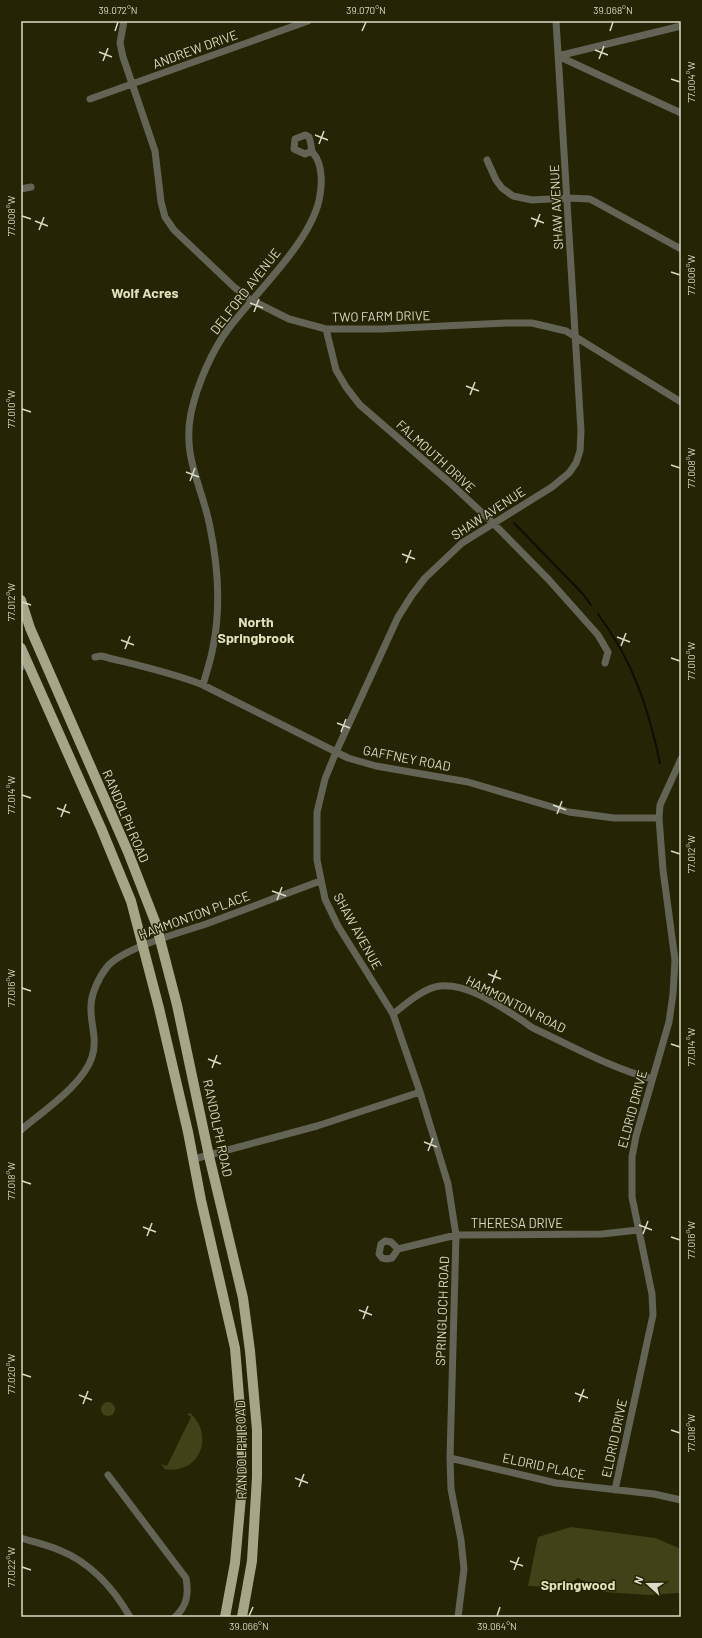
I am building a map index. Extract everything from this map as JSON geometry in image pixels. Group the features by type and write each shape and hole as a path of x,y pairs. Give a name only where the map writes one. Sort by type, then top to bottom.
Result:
{"main road":[{"name":"RANDOLPH ROAD","path":"21,600 30,628 128,852 156,924 177,1005 209,1156 243,1298 250,1351 257,1430 257,1476 252,1561 242,1617"},
{"name":"RANDOLPH ROAD","path":"21,648 25,665 115,860 130,901 160,1008 235,1348 242,1433 241,1497 235,1563 225,1617"}],"street":[{"name":"TWO FARM DRIVE","path":"124,21 120,43 122,57 155,151 161,202 165,216 174,230 234,287 251,300 289,319 326,329 381,329 506,323 532,324 566,331 681,402"},
{"name":"ANDREW DRIVE","path":"90,99 308,21"},
{"name":"SHAW AVENUE","path":"393,1014 338,926 325,898 320,881 317,860 317,812 325,779 336,752 398,616 412,595 425,578 451,552 493,523 552,487 569,473 576,463 580,451 581,430 576,337 556,21"},
{"path":"558,56 681,26"},
{"path":"558,56 681,113"},
{"name":"DELFORD AVENUE","path":"203,685 213,646 218,587 215,553 210,525 190,457 188,440 191,412 214,351 228,329 300,241 316,213 320,194 321,170 312,151"},
{"path":"487,160 496,180 502,188 513,196 532,200 568,198 590,199 681,249"},
{"path":"21,190 31,187"},
{"name":"FALMOUTH DRIVE","path":"326,329 336,370 346,387 360,405 449,482 493,523 549,580 598,635 608,652 605,663"},
{"name":"GAFFNEY ROAD","path":"95,657 101,656 146,667 203,685 348,758 376,766 468,782 569,812 614,818 659,818"},
{"name":"ELDRID DRIVE","path":"615,1490 653,1315 652,1294 632,1197 632,1157 652,1079 669,1022 678,961 662,870 659,818 660,805 681,759"},
{"name":"HAMMONTON PLACE","path":"21,1130 61,1097 87,1069 92,1057 95,1043 91,1006 94,990 107,966 159,939 206,924 320,881"},
{"name":"HAMMONTON ROAD","path":"393,1014 432,988 440,986 456,987 489,1001 534,1029 551,1035 596,1059 631,1074 652,1079"},
{"name":"SPRINGLOCH ROAD","path":"393,1014 420,1092 448,1184 456,1235 450,1458 451,1489 461,1540 464,1568 458,1617"},
{"path":"194,1159 317,1126 420,1092"},
{"name":"THERESA DRIVE","path":"398,1249 456,1235 602,1234 638,1230"},
{"name":"ELDRID PLACE","path":"450,1458 556,1483 654,1494 681,1500"},
{"path":"108,1475 186,1578 189,1591 187,1599 181,1611 175,1617"},
{"path":"21,1538 60,1550 79,1560 91,1569 114,1592 130,1617"}],"shaded area":[{"path":"108,1402 113,1404 115,1409 113,1414 108,1416 103,1414 101,1409 103,1404"},
{"path":"190,1413 198,1422 202,1432 200,1452 195,1460 187,1466 177,1469 165,1469 161,1464 167,1466 191,1417 187,1414"},
{"path":"571,1527 655,1538 681,1549 681,1595 678,1593 648,1595 604,1592 578,1578 563,1588 528,1586 538,1537"}],"waterway":[{"path":"514,523 583,594 591,605"},
{"path":"598,614 621,649 638,685 650,723 660,763"}],"district":[{"name":"Wolf Acres","path":"145,293"},
{"name":"North Springbrook","path":"256,630"},
{"name":"Springwood","path":"578,1585"}]}
